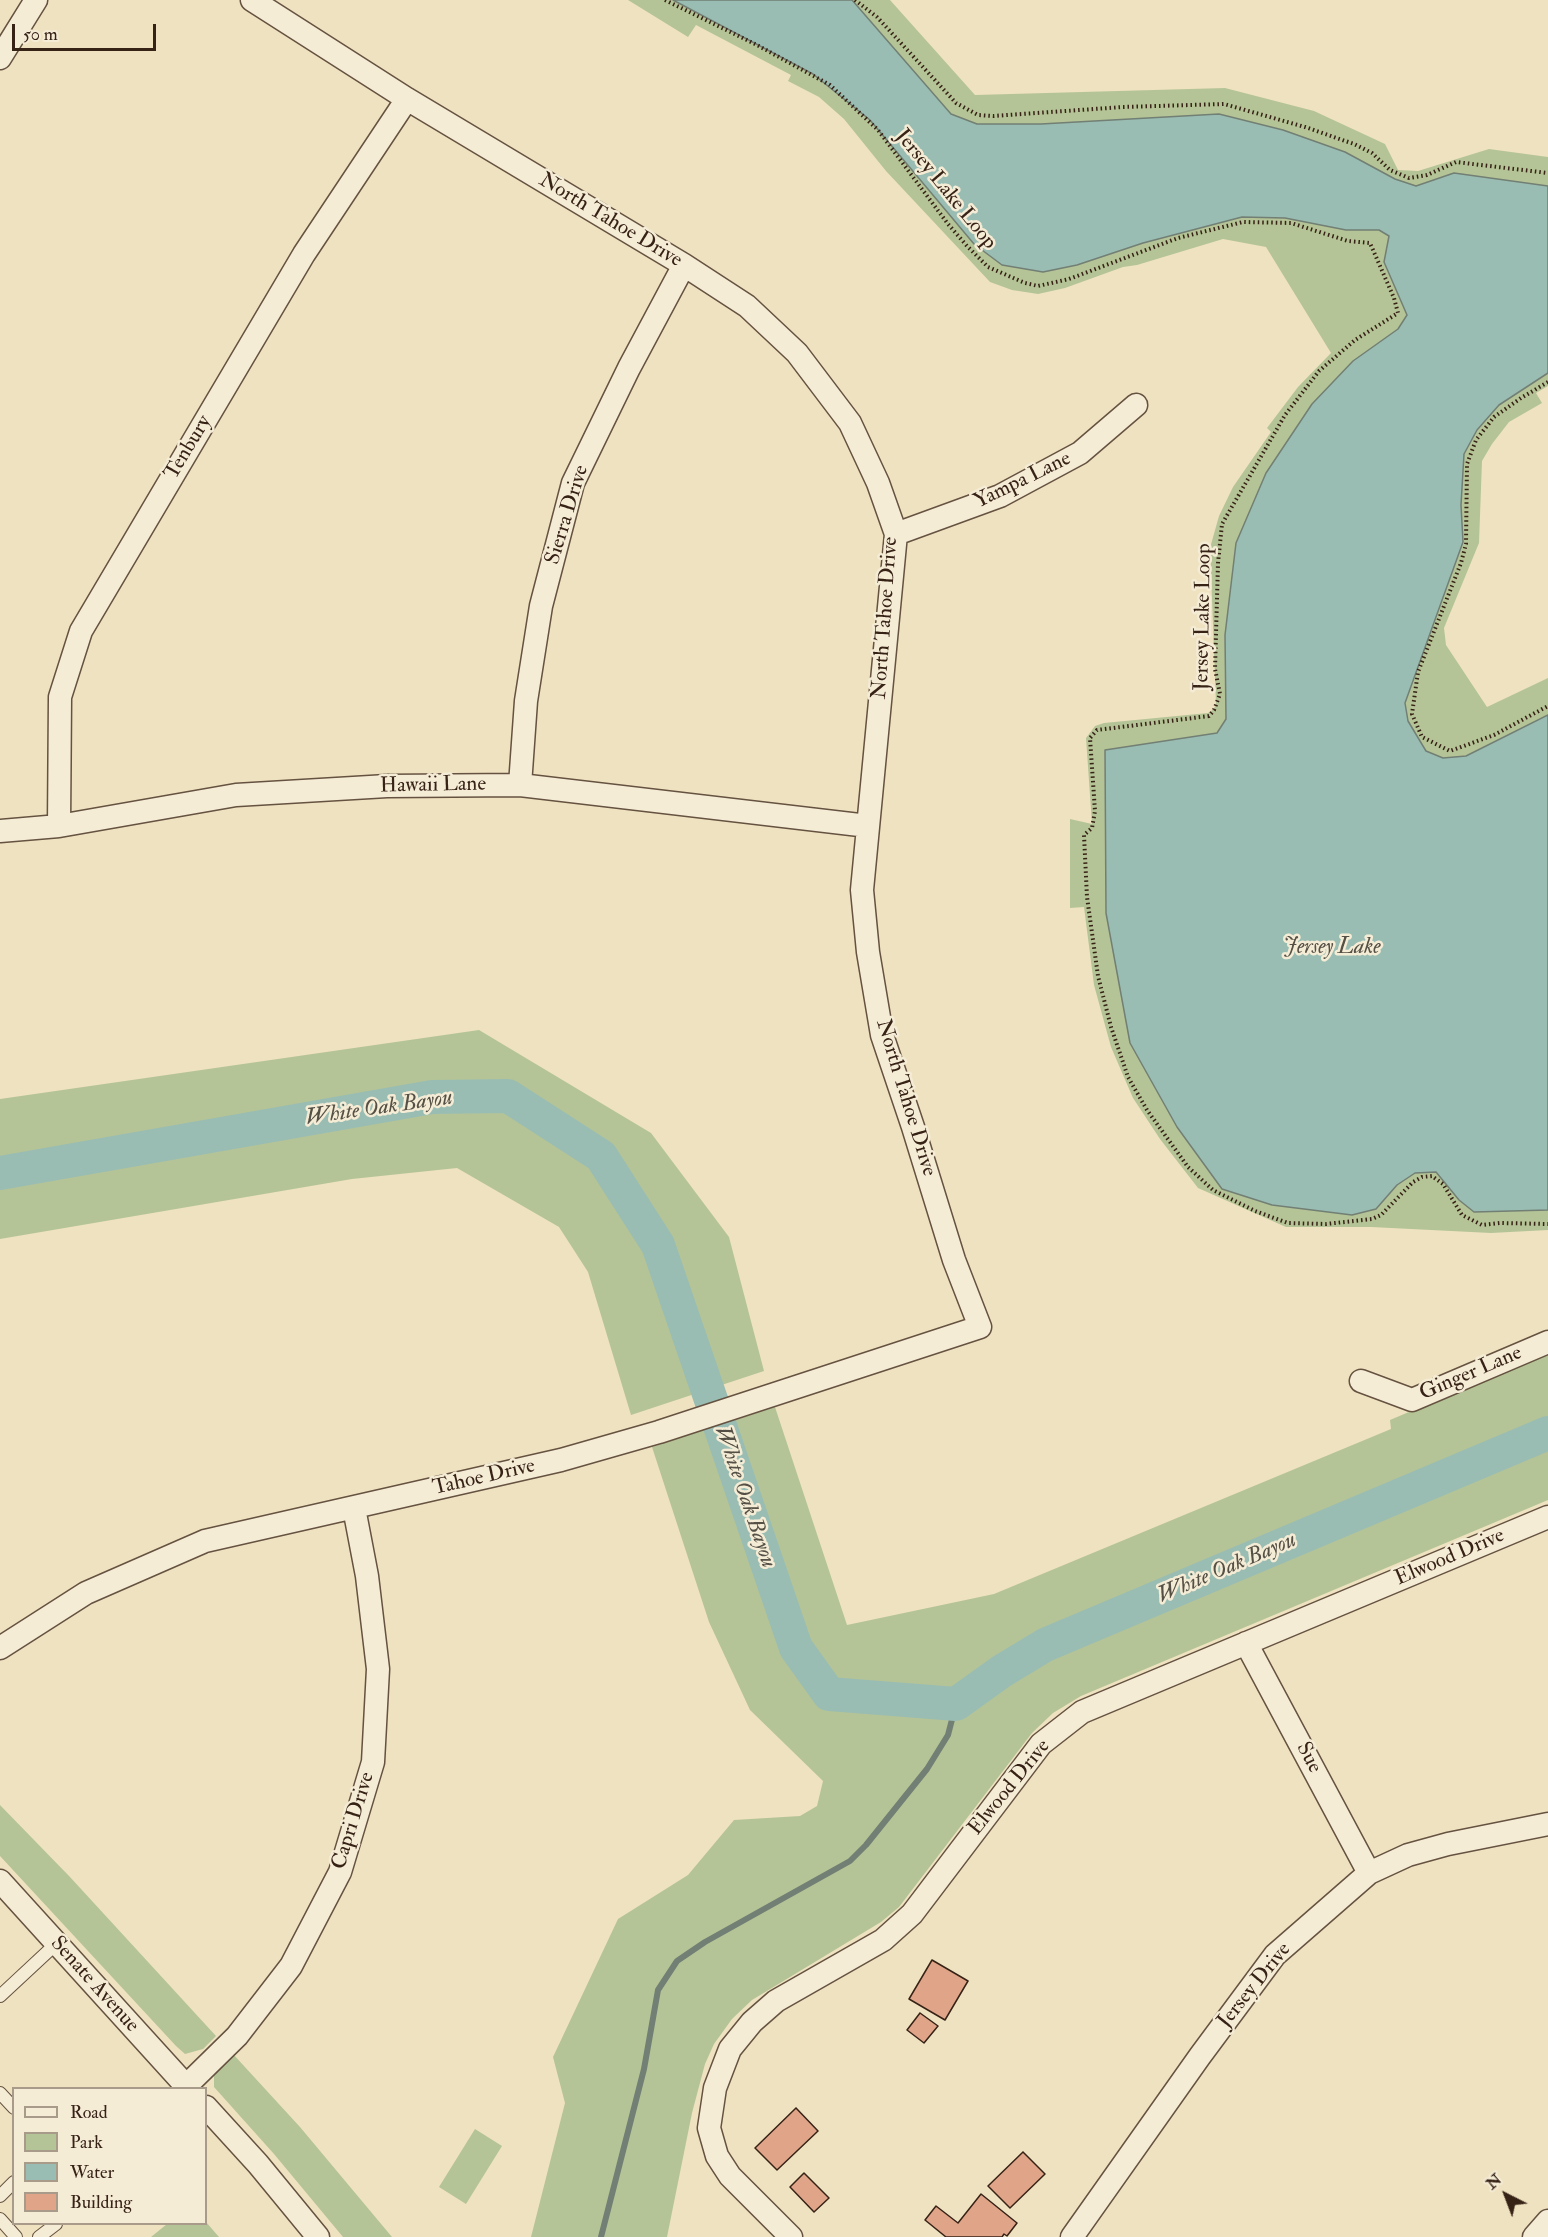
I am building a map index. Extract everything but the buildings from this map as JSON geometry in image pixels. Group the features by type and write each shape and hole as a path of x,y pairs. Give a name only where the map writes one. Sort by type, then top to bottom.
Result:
{"street":[{"path":"0,58 36,0"},
{"name":"North Tahoe Drive","path":"252,0 407,99 684,265 747,306 797,353 850,423 878,483 896,534 862,890 868,952 882,1035 954,1260 980,1327"},
{"name":"Tenbury","path":"59,826 60,697 81,631 304,254 407,99"},
{"name":"Sierra Drive","path":"520,785 526,701 541,606 573,483 629,368 684,265"},
{"name":"Yampa Lane","path":"896,534 1000,496 1080,453 1136,405"},
{"name":"Hawaii Lane","path":"0,831 59,826 236,795 387,786 520,785 868,826"},
{"name":"Tahoe Drive","path":"0,1648 86,1593 205,1541 561,1460 659,1432 980,1327"},
{"name":"Ginger Lane","path":"1361,1381 1412,1400 1548,1342"},
{"name":"Capri Drive","path":"187,2087 237,2036 291,1966 340,1872 373,1762 378,1669 367,1576 354,1508"},
{"name":"Elwood Drive","path":"791,2237 730,2176 717,2156 709,2128 715,2088 730,2049 752,2022 776,2001 883,1940 912,1914 1041,1744 1082,1712 1548,1517"},
{"name":"Sue","path":"1246,1643 1369,1873"},
{"name":"Jersey Drive","path":"1072,2237 1200,2055 1275,1955 1369,1873 1408,1855 1448,1844 1548,1824"},
{"name":"Senate Avenue","path":"0,1881 185,2087"},
{"path":"207,2108 258,2164 318,2237"},
{"path":"1534,2237 1548,2221"}],"lane":[{"path":"0,1996 57,1943"},
{"path":"0,2093 12,2106"},
{"path":"0,2196 12,2184"},
{"path":"0,2218 16,2237"},
{"path":"39,2237 54,2225"}],"path":[{"name":"Jersey Lake Loop","path":"665,0 758,45 830,86 878,130 967,246 988,267 1025,283 1038,286 1069,279 1178,238 1243,222 1291,223 1348,241 1370,243 1390,287 1398,313 1355,340 1319,371 1285,415 1222,524 1218,562 1215,669 1220,694 1214,710 1209,716 1097,730 1090,738 1095,811 1092,828 1084,836 1087,897 1098,976 1111,1027 1128,1077 1147,1110 1188,1167 1213,1190 1255,1211 1288,1223 1326,1224 1372,1219 1381,1215 1413,1182 1422,1177 1432,1176 1443,1184 1462,1215 1482,1225 1548,1224"},
{"path":"855,0 877,17 956,103 978,115 1224,104 1305,127 1354,144 1372,153 1390,170 1409,178 1427,175 1456,162 1548,173"},
{"path":"1548,382 1494,417 1476,440 1467,464 1466,544 1461,563 1418,672 1412,714 1422,737 1450,751 1494,735 1548,706"}],"green space":[{"name":"Jersey Lake","path":"628,0 890,0 975,95 1225,88 1314,111 1385,144 1398,170 1418,171 1489,149 1548,157 1548,386 1536,393 1542,403 1509,422 1482,461 1479,543 1444,628 1446,645 1487,707 1548,678 1548,1230 1491,1233 1371,1227 1286,1227 1198,1188 1160,1139 1133,1098 1111,1047 1094,985 1084,907 1070,908 1070,819 1092,824 1086,738 1095,726 1104,723 1208,713 1214,709 1216,703 1210,548 1219,516 1233,487 1271,432 1267,428 1298,387 1331,353 1266,247 1223,239 1137,265 1123,267 1065,288 1038,294 1012,290 990,282 886,171 844,119 819,97 788,81 791,75 696,25 688,37"},
{"path":"479,1030 651,1133 729,1237 764,1371 631,1415 588,1272 559,1227 457,1168 352,1179 0,1239 0,1099"},
{"path":"1548,1353 1548,1500 1081,1696 1053,1713 1032,1733 899,1907 881,1922 752,2000 732,2019 714,2044 705,2064 692,2113 667,2237 531,2237 565,2103 553,2057 618,1919 688,1875 734,1820 800,1816 817,1806 823,1781 750,1710 709,1622 652,1447 775,1407 847,1625 994,1594 1391,1429 1390,1420"},
{"path":"0,1805 70,1877 216,2036 203,2049 185,2054 176,2046 0,1856"},
{"path":"233,2054 300,2127 392,2237 343,2237 274,2154 214,2087 214,2075"},
{"path":"475,2129 502,2146 466,2204 439,2187"},
{"path":"207,2223 219,2237 151,2237 166,2225 207,2225"}],"water":[{"name":"Jersey Lake","path":"673,0 852,0 951,114 977,124 1041,124 1219,114 1283,130 1345,152 1395,179 1416,186 1454,173 1548,186 1548,373 1499,405 1477,430 1464,454 1461,505 1463,542 1405,703 1408,721 1426,751 1443,758 1466,756 1548,715 1548,1210 1474,1212 1459,1200 1436,1172 1415,1173 1397,1185 1376,1209 1352,1215 1272,1205 1222,1189 1177,1127 1130,1043 1106,913 1105,750 1217,733 1226,719 1225,635 1236,543 1266,473 1312,404 1353,361 1398,329 1407,315 1384,262 1389,236 1379,230 1346,230 1285,218 1242,217 1143,243 1077,265 1043,272 1002,265 974,244 870,120 813,74"}],"waterway":[{"name":"White Oak Bayou","path":"0,1173 432,1097 508,1096 601,1156 658,1245 796,1648 829,1694 956,1704 1002,1671 1045,1645 1548,1433"},
{"path":"601,2237 644,2069 658,1990 677,1961 705,1942 850,1861 866,1845 927,1769 948,1735 956,1704"}]}
